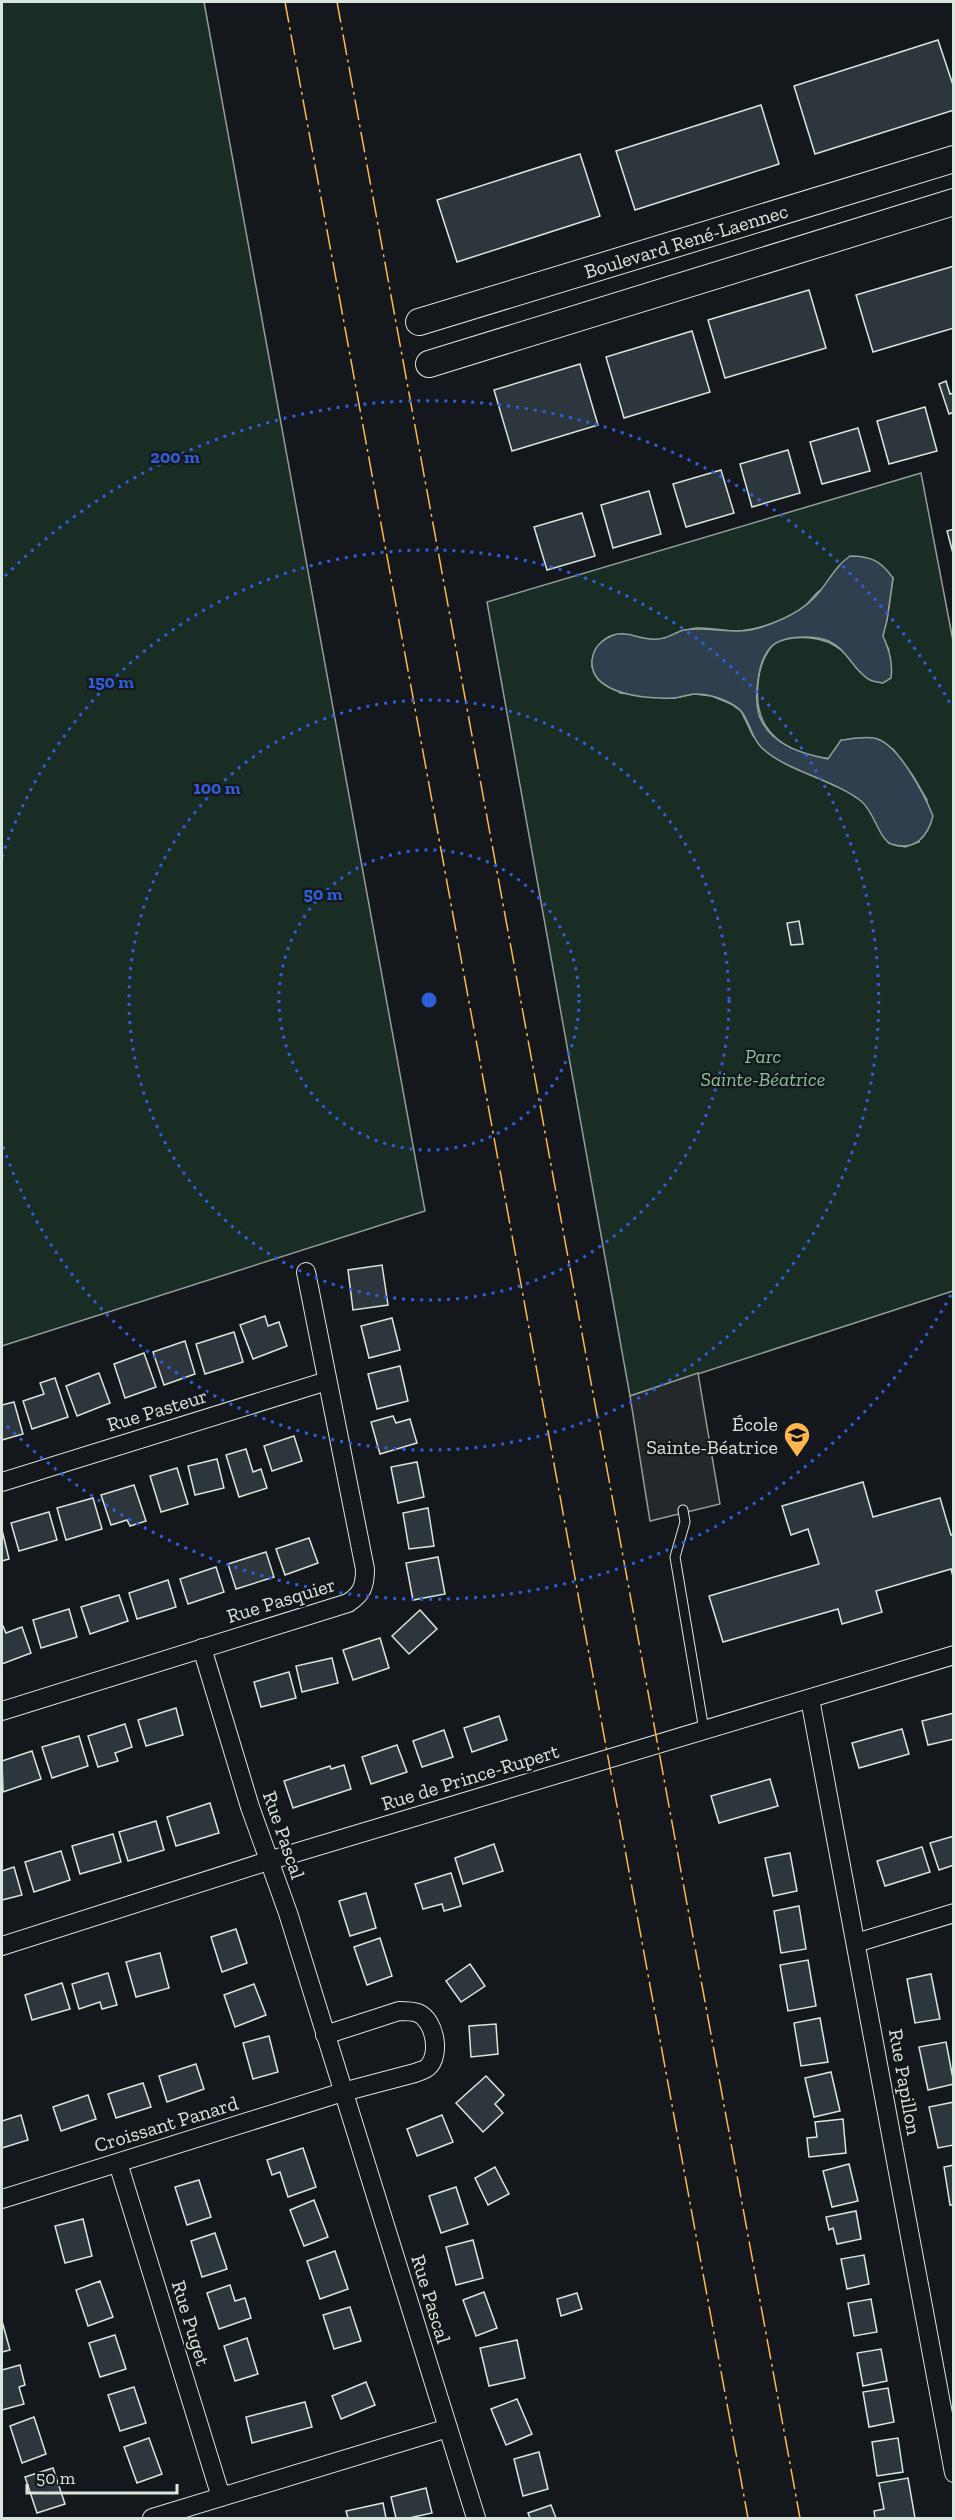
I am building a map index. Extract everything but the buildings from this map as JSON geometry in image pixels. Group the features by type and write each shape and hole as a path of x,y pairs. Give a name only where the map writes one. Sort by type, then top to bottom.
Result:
{"street":[{"name":"Boulevard René-Laennec","path":"419,322 954,159"},
{"path":"429,364 954,202"},
{"name":"Rue Pasquier","path":"2,1711 348,1603 359,1596 365,1583 364,1569 306,1272"},
{"name":"Rue Pasteur","path":"2,1482 327,1380"},
{"name":"Rue Pascal","path":"202,1648 268,1861 288,1913 476,2518"},
{"name":"Rue de Prince-Rupert","path":"2,1946 268,1861 954,1655"},
{"name":"Rue Papillon","path":"810,1699 954,2473"},
{"path":"856,1943 954,1913"},
{"path":"325,2035 399,2011 419,2013 431,2028 435,2050 433,2061 427,2069 343,2092"},
{"name":"Croissant Panard","path":"2,2199 343,2092"},
{"name":"Rue Puget","path":"118,2163 221,2497"},
{"path":"152,2518 447,2428"}],"lane":[{"path":"683,1510 685,1522 675,1557 704,1730"}],"green space":[{"path":"2,2 204,2 425,1211 2,1346"},
{"name":"Parc Sainte-Béatrice","path":"921,473 954,646 953,1291 630,1396 487,602","holes":["893,578 887,620 882,636 889,650 858,669 838,648 822,640 793,638 772,646 760,669 758,700 760,714 766,726 774,736 796,750 832,759 893,749 927,800 919,842 905,847 889,843 872,812 863,802 847,791 816,777 753,736 741,711 731,704 712,696 694,694 674,698 620,693 592,667 596,648 612,635 619,634 653,640 696,628 749,630 791,615 825,588"]}],"shaded area":[{"path":"698,1373 720,1504 650,1521 630,1396"}],"water":[{"path":"850,556 875,561 884,567 893,578 883,636 890,656 891,678 883,683 870,680 835,645 818,638 795,637 778,642 768,651 760,670 757,704 762,722 768,730 790,748 828,759 841,740 862,737 874,738 892,749 909,771 933,816 924,836 914,844 907,846 891,844 887,841 866,806 850,793 796,769 761,747 744,715 732,704 714,696 701,694 676,698 636,696 610,688 600,681 594,672 592,660 596,649 610,636 617,634 662,639 684,630 748,630 769,625 808,603"}],"power":[{"path":"285,2 748,2518"},
{"path":"337,2 800,2518"}],"place":[{"name":"École Sainte-Béatrice","path":"797,1458"}]}
